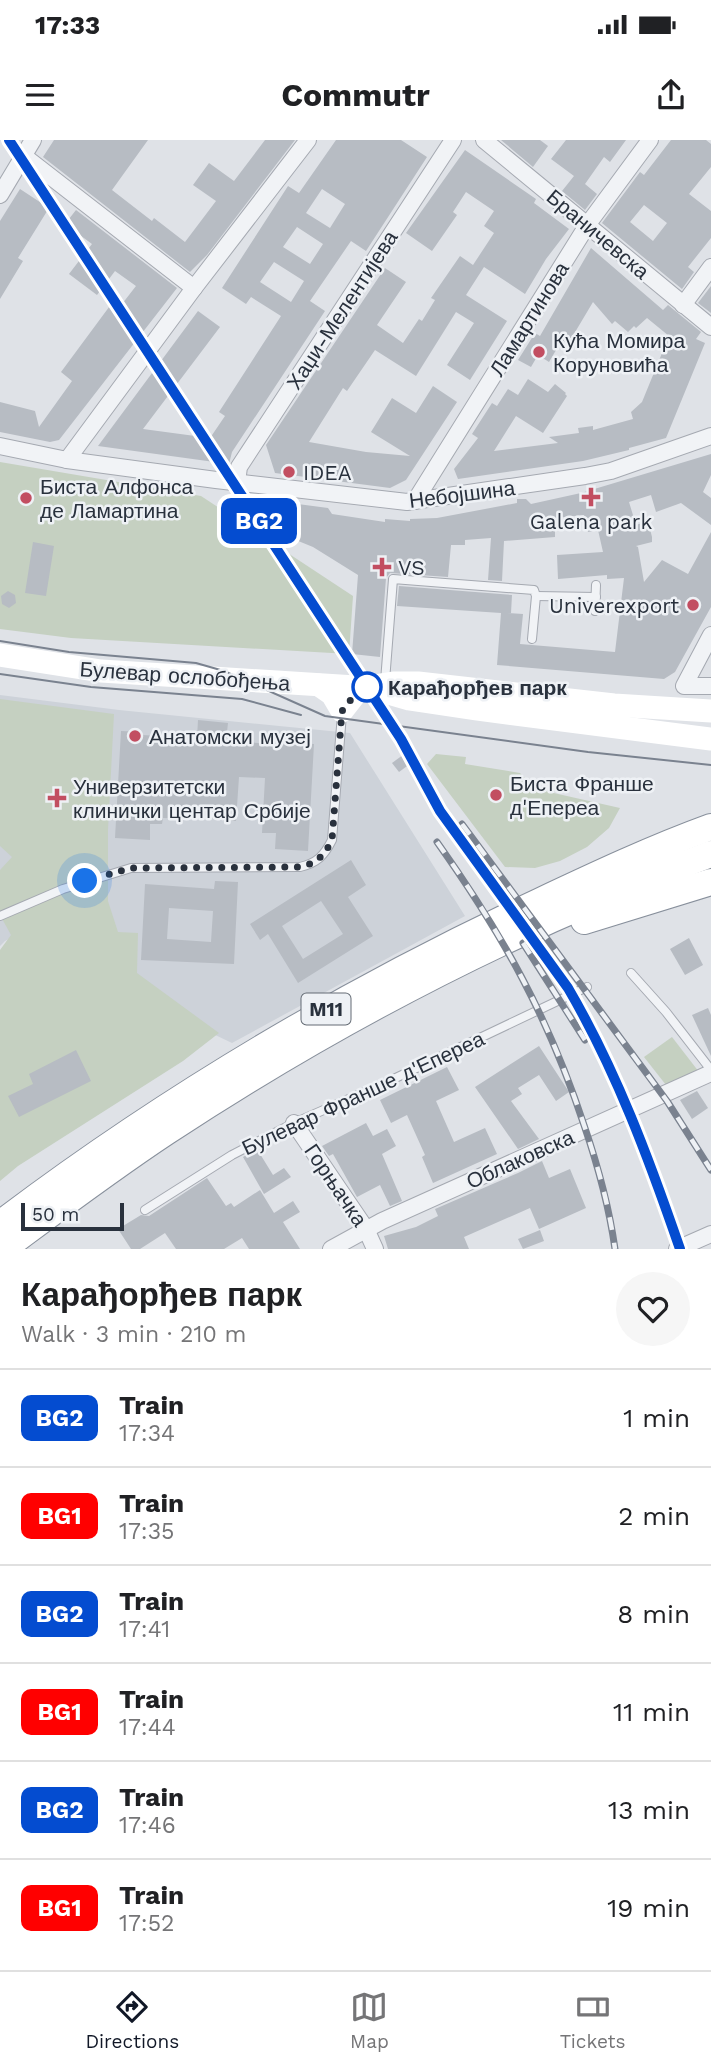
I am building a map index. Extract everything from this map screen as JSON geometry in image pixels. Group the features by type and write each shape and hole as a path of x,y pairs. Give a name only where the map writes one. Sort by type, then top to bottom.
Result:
{"highway":[{"name":"M11","path":"0,1224 160,1110 328,1008 394,972 552,895 711,827"},
{"name":"M11","path":"3,1249 167,1131 260,1073 415,986 485,951 649,877 711,854"},
{"path":"485,951 705,888"}],"main road":[{"name":"Булевар ослобођења","path":"0,655 101,671 319,685 372,687 418,683 614,705 711,711"},
{"path":"319,685 332,694 342,711 372,687"},
{"name":"Булевар ослобођења","path":"372,687 410,699 711,739"}],"street":[{"path":"0,195 33,140"},
{"path":"67,460 308,140"},
{"name":"Хаџи-Мелентијева","path":"237,482 239,467 453,140"},
{"name":"Браничевска","path":"484,140 711,327"},
{"name":"Ламартинова","path":"415,501 588,224 650,140"},
{"path":"24,156 194,288"},
{"path":"683,305 711,267"},
{"name":"Небојшина","path":"0,446 67,460 415,501 598,474 711,436"},
{"path":"711,635 684,685 711,686"},
{"name":"Облаковска","path":"331,1249 366,1229 711,1071"},
{"name":"Горњачка","path":"294,1123 366,1229 375,1249"},
{"path":"677,1249 711,1234"}],"lane":[{"path":"372,687 393,579 524,587 534,590 536,596 532,639"},
{"path":"595,611 596,585"},
{"path":"536,596 596,597"},
{"path":"0,916 63,889 131,868 300,867 314,864 323,856 332,840 342,711"},
{"path":"631,973 661,1006 711,1071"},
{"name":"Булевар Франше д'Епереа","path":"145,1210 232,1155 294,1123 587,987"}],"shaded area":[{"path":"0,695 350,733 465,916 232,1043 186,1021 107,955 108,886 0,946"}],"green space":[{"name":"Карађорђев парк","path":"0,462 201,496 353,596 349,654 71,638 0,629"},
{"path":"0,699 114,714 108,830 108,901 118,932 138,933 137,973 219,1033 183,1061 18,1166 0,1181 0,950 11,935 0,915 0,870 12,857 0,846"},
{"path":"436,754 466,757 465,764 520,773 536,789 620,808 609,828 587,847 560,861 535,868 505,867 427,764"},
{"path":"672,1037 699,1072 666,1085 644,1057"}],"building":[{"path":"54,140 148,140 112,190 185,242 216,201 193,185 209,163 234,181 265,140 295,140 207,255 190,272 43,157"},
{"path":"336,140 401,140 427,157 366,251 351,241 310,301 325,311 232,452 229,464 98,446 198,311 220,327 143,429 210,438 225,416 219,412 281,316 251,297 246,304 222,288 288,186 299,193","holes":["322,189 345,204 330,228 306,213","297,227 323,244 310,264 283,247","274,262 304,281 291,302 260,282"]},
{"path":"501,140 540,140 548,146 533,167"},
{"path":"566,140 626,140 610,162 604,157 585,184 597,194 585,210 562,191 574,176 551,159"},
{"path":"671,140 706,140 711,144 711,167 689,194 711,211 711,238 688,267 694,272 682,289 602,223 640,172 644,175","holes":["644,205 667,223 653,241 630,222"]},
{"path":"465,150 536,199 534,203 569,229 546,259 525,294 484,267 466,295 507,321 470,380 447,365 474,323 456,312 416,376 375,350 347,391 343,388 309,442 410,456 371,432 392,398 416,413 433,386 457,402 406,480 390,488 275,473 266,445 385,268 406,282 377,325 403,343 419,319 422,321 435,300 431,298 460,256 473,265 494,233 484,226 494,211 466,192 453,212 457,215 432,251 406,233"},
{"path":"20,189 49,208 18,258 23,261 0,299 0,221"},
{"path":"76,210 177,288 59,440 50,442 0,432 0,402 35,411 39,427 72,381 61,372 115,299 122,304 136,286 115,271 97,295 69,274 92,244 65,224"},
{"path":"591,248 663,310 668,305 701,332 696,339 705,343 666,438 583,461 458,479 454,469 478,438 472,434 492,403 497,406 508,389 518,395 528,379 548,392 555,384 567,396 543,433 516,416 494,451 558,443 549,437 579,433 578,428 593,426 593,430 633,419 631,412 642,402 669,336 647,318 628,332 615,321 612,324 593,302 568,344 562,340 549,362 538,355 531,367 518,360 535,333 540,336"},
{"path":"711,286 711,313 698,303"},
{"path":"711,454 711,475 703,492 711,498 711,525 681,503 656,512 651,495 629,502 636,525 648,521 652,537 652,542 636,546 644,582 662,560 688,574 711,532 711,607 675,672 664,679 497,665 501,613 397,606 399,586 512,595 511,613 508,613 523,614 520,644 615,652 624,578 607,579 607,575 558,579 557,555 603,552 598,530 588,532 584,515 555,518 555,537 504,541 502,581 488,580 491,538 465,540 465,545 451,545 448,577 390,573 386,578 380,657 352,654 358,575 255,516 260,499 328,508 332,514 385,522 385,519 410,521 437,518 517,503 517,499 526,499 531,504 581,493"},
{"path":"33,542 54,546 46,596 25,593"},
{"path":"8,591 15,595 16,603 9,608 2,604 1,596"},
{"path":"198,720 228,723 226,741 314,744 308,851 275,849 276,833 262,833 265,778 239,777 236,821 223,821 223,817 193,815 192,819 163,818 162,824 150,824 150,840 115,838 121,731 197,738"},
{"path":"407,752 414,761 399,772 392,763"},
{"path":"351,860 366,885 348,897 373,936 298,983 268,934 260,940 250,924","holes":["321,901 343,934 303,959 282,926"]},
{"path":"215,881 238,882 234,964 141,960 145,884 214,889","holes":["169,908 213,911 211,942 167,939"]},
{"path":"689,938 703,965 685,975 670,949"},
{"path":"708,1008 711,1015 711,1056 692,1015"},
{"path":"539,1046 569,1092 556,1101 539,1075 518,1088 522,1094 511,1101 539,1139 518,1149 475,1087"},
{"path":"76,1050 91,1081 19,1117 8,1096 33,1084 29,1074"},
{"path":"447,1067 459,1090 436,1101 454,1142 485,1128 497,1154 433,1183 422,1157 425,1155 407,1115 391,1123 380,1100"},
{"path":"697,1091 708,1108 692,1119 680,1100"},
{"path":"366,1123 373,1136 387,1129 396,1146 382,1154 402,1201 390,1206 380,1185 357,1197 333,1154 329,1156 322,1146"},
{"path":"257,1149 273,1175 284,1168 291,1177 264,1194 243,1157"},
{"path":"542,1161 549,1178 570,1169 586,1208 539,1229 530,1208 464,1237 469,1249 388,1249 384,1236 416,1227 438,1216 435,1209"},
{"path":"207,1178 226,1206 231,1203 234,1207 260,1190 274,1213 293,1201 300,1212 283,1222 300,1249 249,1249 242,1238 224,1249 176,1249 165,1233 140,1249 131,1249 118,1229 141,1215 149,1216"},
{"path":"540,1230 544,1241 523,1249 518,1239"}],"tram line":[{"path":"0,641 69,652 196,663 224,671 325,716 588,752 711,765"},
{"path":"0,674 91,687 242,699 301,715"}],"railway":[{"path":"462,824 667,1101 711,1170"},
{"path":"454,830 568,988 585,1019 630,1116 680,1249"},
{"path":"437,842 503,944 555,1048 594,1156 615,1249"},
{"path":"523,943 585,1040"}],"train":[{"name":"BG2","path":"9,140 401,739 440,811 568,988 583,1013 638,1130 680,1249"}],"place":[{"name":"Кућа Момира Коруновића","path":"539,352"},
{"name":"IDEA","path":"289,472"},
{"name":"Galena park","path":"591,497"},
{"name":"Биста Алфонса де Ламартина","path":"26,498"},
{"name":"VS","path":"382,567"},
{"name":"Univerexport","path":"693,605"},
{"name":"Карађорђев парк","path":"367,687"},
{"name":"Анатомски музеј","path":"135,736"},
{"name":"Биста Франше д'Епереа","path":"496,795"},
{"name":"Универзитетски клинички центар Србије","path":"57,798"}],"route":[{"path":"85,881 131,868 300,867 314,864 323,856 332,840 342,711 360,688 371,688 367,687"}]}
